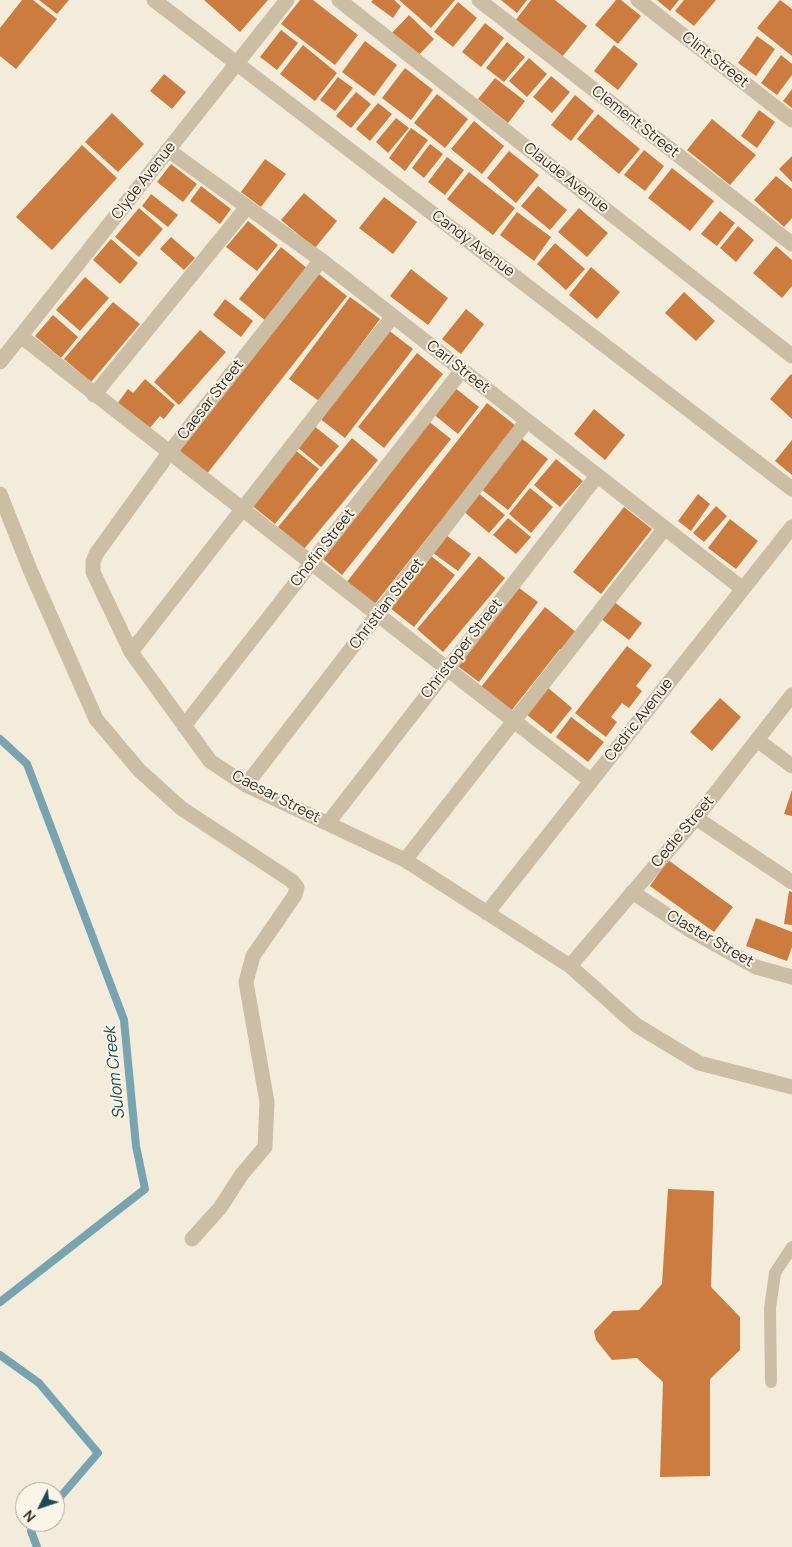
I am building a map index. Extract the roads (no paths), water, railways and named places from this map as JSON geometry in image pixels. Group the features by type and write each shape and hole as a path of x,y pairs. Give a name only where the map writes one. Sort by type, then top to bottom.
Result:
{"street":[{"name":"Candy Avenue","path":"154,0 792,489"},
{"name":"Clyde Avenue","path":"0,362 22,337 287,0"},
{"name":"Claude Avenue","path":"339,0 792,356"},
{"name":"Clement Street","path":"479,0 792,244"},
{"name":"Clint Street","path":"638,0 792,120"},
{"name":"Carl Street","path":"168,150 321,260 743,589"},
{"path":"94,395 247,206"},
{"name":"Caesar Street","path":"321,260 169,453 96,554 93,562 94,572 130,652 210,761 246,785 405,860 570,966 636,1025 699,1063 792,1087"},
{"path":"130,652 393,316"},
{"path":"22,337 591,781"},
{"name":"Chofin Street","path":"184,726 462,370"},
{"name":"Christian Street","path":"246,785 527,421"},
{"name":"Christoper Street","path":"328,824 446,668 597,476"},
{"path":"0,494 30,572 96,718 139,770 180,808 292,881 297,887 295,895 253,956 246,982 267,1102 265,1147 242,1174 220,1208 192,1239"},
{"name":"Cedric Avenue","path":"487,913 792,527"},
{"path":"405,860 515,722 665,528"},
{"name":"Cedie Street","path":"570,966 696,818 792,695"},
{"path":"757,740 792,766"},
{"path":"696,818 792,882"},
{"name":"Claster Street","path":"632,892 690,930 756,967 792,977"}],"lane":[{"path":"771,1382 770,1308 774,1273 792,1246"}],"waterway":[{"name":"Sulom Creek","path":"0,739 27,764 124,1020 136,1146 145,1189 0,1302"},
{"name":"Sulom Creek","path":"0,1355 39,1383 98,1453 65,1491"},
{"name":"Sulom Creek","path":"31,1532 37,1547"}]}
